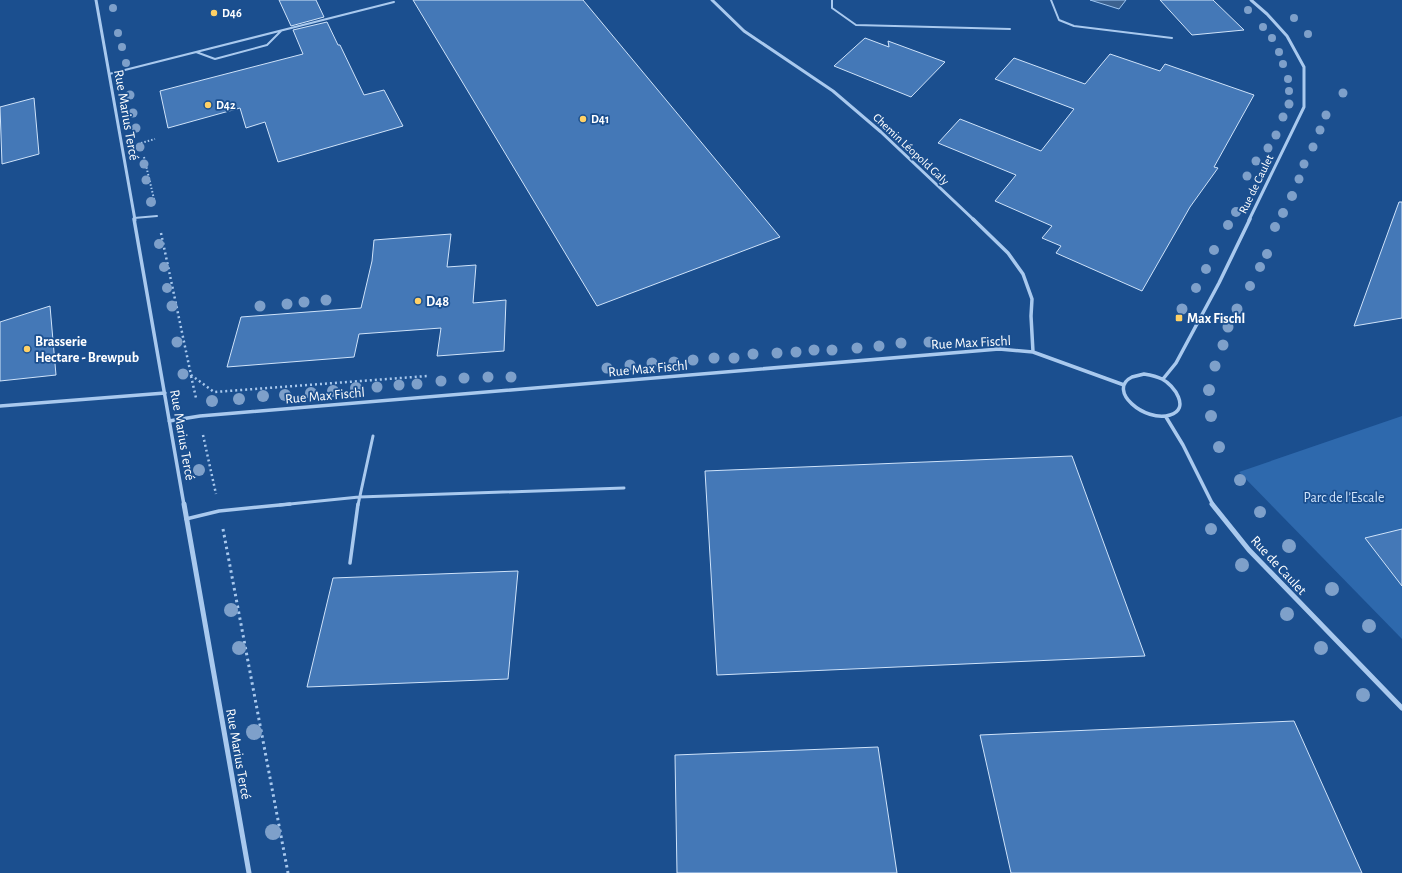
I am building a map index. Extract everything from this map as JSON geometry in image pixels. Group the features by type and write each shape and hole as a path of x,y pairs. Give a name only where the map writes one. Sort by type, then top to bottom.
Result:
{"street":[{"name":"Rue Marius Tercé","path":"96,0 248,873"},
{"name":"Chemin Léopold Galy","path":"712,0 744,30 833,91 881,132 1008,253 1023,274 1032,299 1031,316 1033,352"},
{"name":"Rue de Caulet","path":"1163,379 1176,363 1216,288 1304,107 1304,67 1287,36 1252,0"},
{"name":"Rue Max Fischl","path":"169,421 200,416 991,350 1033,352 1124,385"},
{"path":"1149,374 1163,379 1176,391 1180,398 1178,410 1173,415 1156,417 1145,414 1135,408 1128,401 1124,392 1124,385 1128,379 1135,375 1149,374"},
{"path":"0,406 164,393"},
{"name":"Rue de Caulet","path":"1166,417 1183,445 1214,507 1249,550 1402,708"}],"lane":[{"path":"832,0 832,8 856,25 1010,29"},
{"path":"1051,0 1059,20 1074,26 1172,38"},
{"path":"109,74 394,2"},
{"path":"196,52 215,59 267,45 281,30"},
{"path":"134,218 157,216"},
{"path":"350,563 359,497 373,436"},
{"path":"186,519 219,511 359,497 624,488"}],"path":[{"path":"140,140 141,143 155,139"},
{"path":"143,150 200,416 288,873"},
{"path":"191,375 214,392 436,376"}],"green space":[{"name":"Parc de l’Escale","path":"1402,416 1402,639 1239,472"}],"shaded area":[{"path":"1090,0 1126,0 1119,9"}],"building":[{"path":"279,0 316,0 324,17 291,26"},
{"name":"D41","path":"413,0 583,0 780,237 597,306"},
{"path":"1160,0 1213,0 1244,30 1192,35"},
{"name":"D42","path":"327,22 364,95 384,90 403,126 278,162 265,122 246,128 240,108 168,128 160,91 303,54 293,30"},
{"path":"865,38 889,47 888,41 945,62 911,97 834,66"},
{"path":"1110,54 1160,71 1165,64 1254,95 1214,167 1218,168 1190,207 1142,291 1056,253 1061,246 1042,238 1052,226 995,201 1016,175 938,143 960,119 1041,151 1074,109 995,79 1014,58 1085,84"},
{"path":"34,98 39,154 2,164 0,107"},
{"path":"1399,202 1402,202 1402,318 1354,326"},
{"name":"D48","path":"451,234 447,267 476,265 473,303 506,300 504,351 437,356 441,328 359,334 354,357 227,367 241,317 361,308 372,261 374,240"},
{"name":"Brasserie Hectare - Brewpub","path":"50,306 56,375 0,381 0,322"},
{"path":"1072,456 1145,656 717,675 705,471"},
{"path":"1402,529 1402,586 1365,538"},
{"path":"518,571 508,679 307,687 333,578"},
{"path":"1294,721 1362,873 1011,873 980,735"},
{"path":"878,747 897,873 677,873 675,755"}],"place":[{"name":"D46","path":"214,13"},
{"name":"D42","path":"208,105"},
{"name":"D41","path":"583,119"},
{"name":"D48","path":"418,301"},
{"name":"Max Fischl","path":"1179,318"},
{"name":"Brasserie Hectare - Brewpub","path":"27,349"}]}
